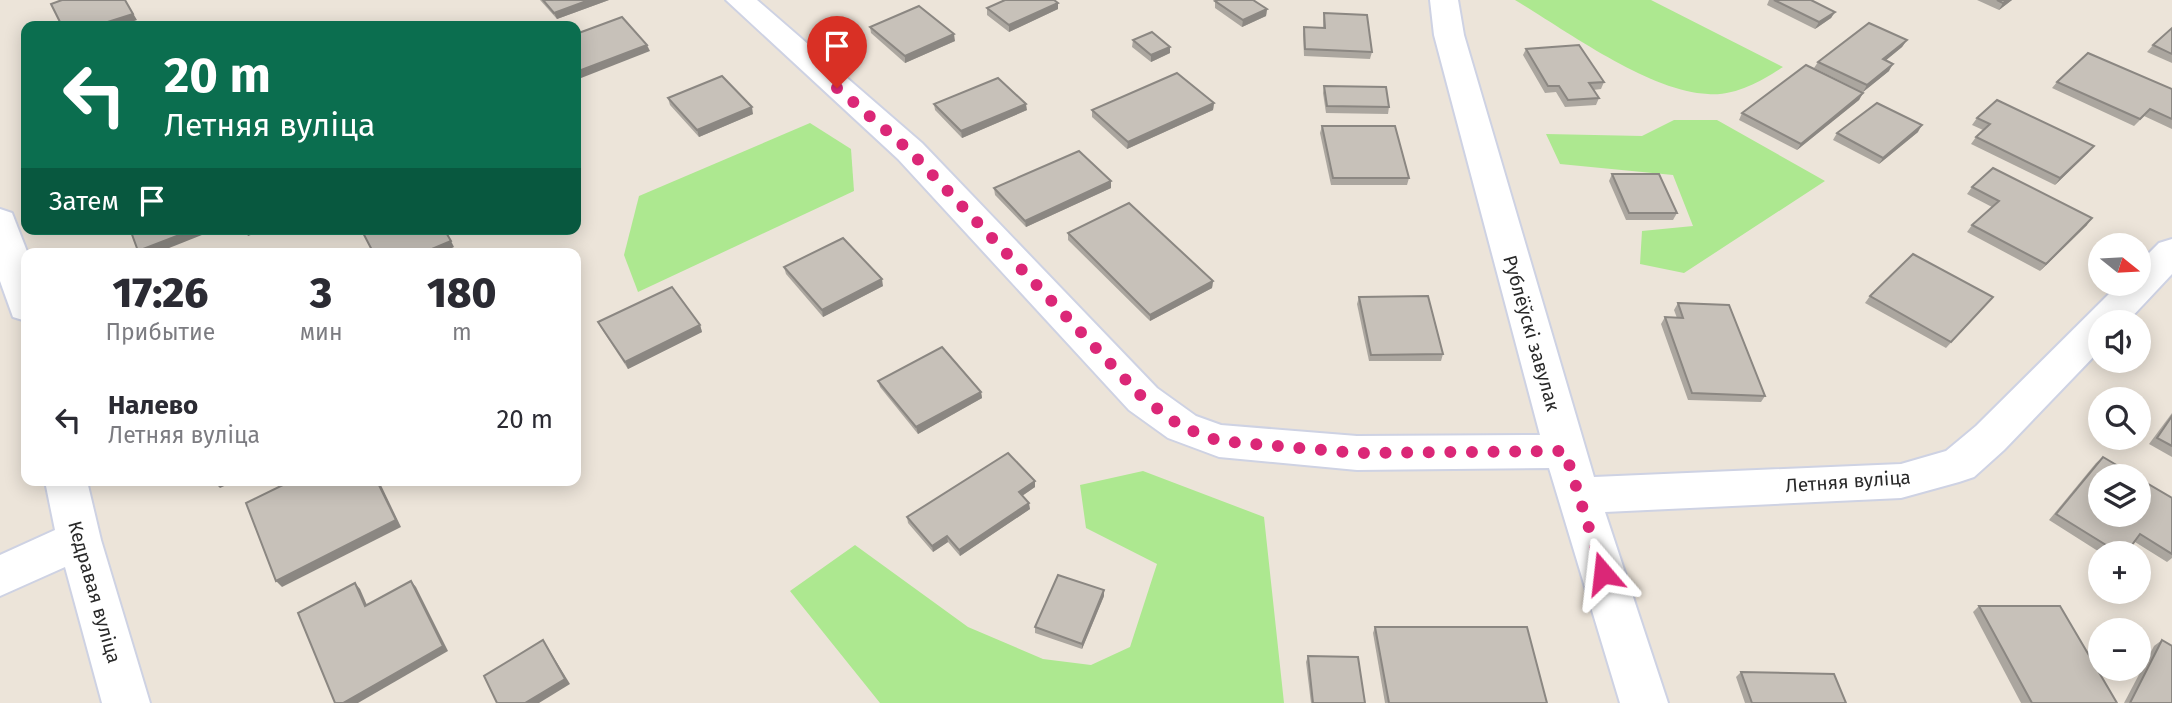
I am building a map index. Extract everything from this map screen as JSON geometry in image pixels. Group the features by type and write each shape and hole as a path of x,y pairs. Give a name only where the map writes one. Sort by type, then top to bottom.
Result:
{"street":[{"path":"740,0 910,151 1143,398 1182,427 1219,441 1357,453 1565,451"},
{"name":"Рублёўскі завулак","path":"1444,0 1449,35 1565,451 1644,703"},
{"path":"0,221 21,290"},
{"path":"2116,310 2172,253"},
{"name":"Летняя вуліца","path":"1579,495 1901,481 1959,465 1990,438 2088,338"},
{"name":"Кедравая вуліца","path":"67,486 79,540 126,703"},
{"path":"0,576 79,540"}],"green space":[{"path":"1515,0 1651,0 1783,67 1757,82 1728,93 1708,94 1685,90 1660,82 1608,58"},
{"path":"1674,120 1717,120 1825,181 1684,273 1640,264 1642,231 1693,226 1673,175 1560,164 1546,134 1642,136"},
{"path":"810,123 851,149 854,191 638,292 624,255 639,196"},
{"path":"1143,471 1264,517 1284,703 880,703 790,591 855,545 968,627 1043,659 1091,665 1130,647 1157,564 1086,528 1080,485"}],"building":[{"path":"62,0 125,0 133,14 111,21 60,21 51,4"},
{"path":"543,0 589,0 554,13"},
{"path":"1005,0 1054,0 1058,3 1009,25 987,8"},
{"path":"1253,0 1267,9 1243,20 1215,1"},
{"path":"1774,0 1811,0 1835,12 1819,22"},
{"path":"919,6 954,34 905,56 870,27"},
{"path":"1324,13 1367,15 1372,52 1305,49 1304,27 1325,28"},
{"path":"622,17 647,45 581,70 581,32"},
{"path":"1869,23 1907,40 1883,59 1893,64 1867,85 1818,62"},
{"path":"2172,28 2172,54 2153,45"},
{"path":"1152,32 1170,47 1151,55 1133,40"},
{"path":"1579,45 1604,82 1589,83 1599,98 1568,100 1559,86 1548,86 1526,49"},
{"path":"2088,53 2172,89 2172,119 2150,109 2140,119 2057,82"},
{"path":"1806,65 1863,93 1801,144 1742,113"},
{"path":"1177,73 1214,103 1128,142 1092,110"},
{"path":"722,76 752,107 697,130 668,98"},
{"path":"998,78 1026,104 961,131 934,104"},
{"path":"1324,86 1386,87 1389,107 1327,106"},
{"path":"1997,100 2094,146 2060,178 1976,137 1990,124 1977,118"},
{"path":"1877,103 1922,125 1883,158 1837,133"},
{"path":"1322,126 1395,126 1409,178 1333,178"},
{"path":"1079,151 1111,181 1025,221 994,188"},
{"path":"1993,168 2092,218 2046,264 1972,225 1999,201 1972,187"},
{"path":"1612,174 1659,174 1677,213 1629,213"},
{"path":"1129,203 1213,281 1150,315 1068,233"},
{"path":"132,235 179,235 146,248 137,248"},
{"path":"364,235 448,235 451,241 434,248 371,248"},
{"path":"843,238 882,279 822,310 784,267"},
{"path":"1913,254 1993,297 1951,342 1870,296"},
{"path":"672,287 700,325 625,362 598,322"},
{"path":"1428,296 1443,354 1371,355 1359,297"},
{"path":"1678,303 1729,305 1765,396 1692,393 1665,317 1683,318"},
{"path":"942,347 981,392 916,427 878,381"},
{"path":"2172,416 2172,446 2157,438"},
{"path":"1008,453 1035,481 1019,492 1029,503 959,550 947,536 932,546 907,517"},
{"path":"2103,457 2115,464 2097,464"},
{"path":"2088,475 2088,527 2151,527 2151,486 2172,498 2172,554 2140,534 2135,541 2100,541 2056,514"},
{"path":"281,486 379,486 396,520 276,581 246,503"},
{"path":"1058,575 1104,590 1082,644 1035,627"},
{"path":"411,581 443,646 343,703 335,703 298,613 355,583 365,606"},
{"path":"1979,606 2060,606 2088,654 2088,681 2104,681 2117,703 2032,703"},
{"path":"1375,627 1527,627 1547,703 1389,703"},
{"path":"543,640 565,679 525,703 497,703 484,676"},
{"path":"2162,640 2172,646 2172,703 2130,703 2141,681 2151,681 2151,662"},
{"path":"1308,656 1358,657 1365,703 1313,703"},
{"path":"1741,672 1834,674 1846,703 1752,703"}],"route":[{"path":"837,88 910,151 1143,398 1182,427 1219,441 1357,453 1565,451 1603,573"}]}
